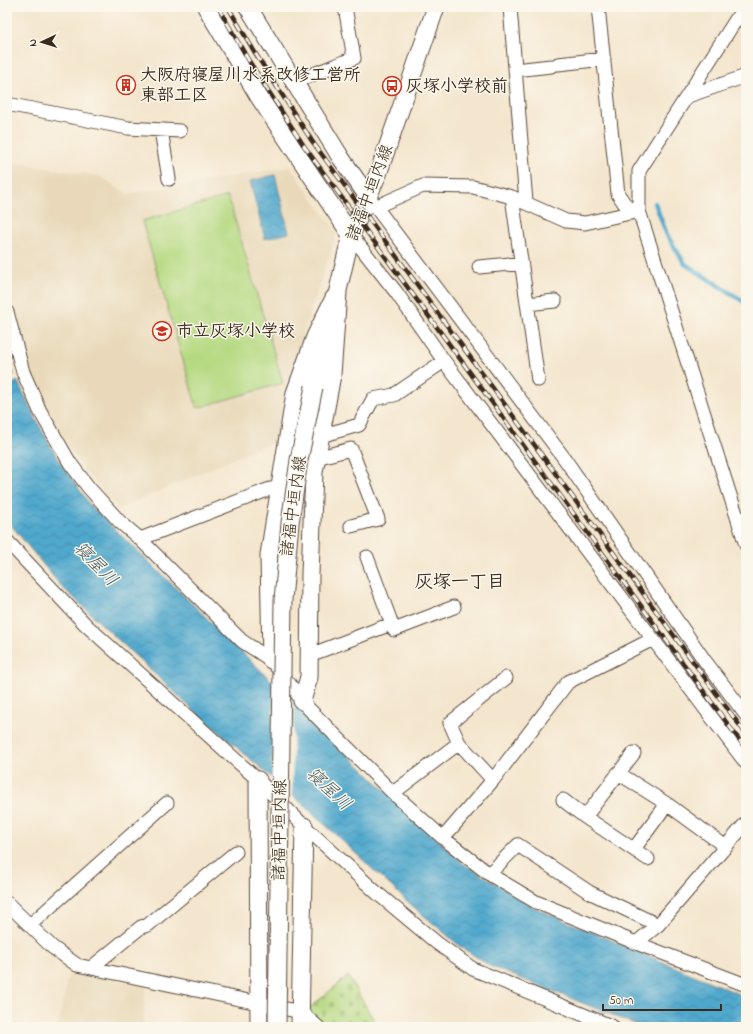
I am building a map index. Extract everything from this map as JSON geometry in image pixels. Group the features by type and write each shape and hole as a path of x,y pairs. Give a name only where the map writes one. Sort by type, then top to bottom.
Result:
{"street":[{"path":"206,7 259,97 351,235 396,292 444,361 654,639 746,764"},
{"path":"248,7 341,158 372,203 564,458 705,661 746,715"},
{"path":"294,82 354,58 345,7"},
{"name":"諸福中垣内線","path":"277,1027 283,600 290,523 299,460 316,372 338,292 351,235 372,203 436,7"},
{"path":"510,7 526,202"},
{"path":"598,7 618,194 635,212"},
{"path":"744,7 639,170 635,212 746,544"},
{"path":"515,70 604,59"},
{"path":"688,96 746,76"},
{"path":"7,104 128,128 180,131"},
{"path":"161,130 169,179"},
{"path":"372,203 423,186 473,187 526,202 566,222 586,223 635,212"},
{"path":"512,197 538,380"},
{"path":"479,268 521,263"},
{"path":"302,701 309,677 310,574 314,472 332,376 338,292"},
{"path":"271,660 269,555 295,393 315,337 338,292"},
{"path":"527,304 555,301"},
{"path":"7,312 24,372 40,411 56,441 89,488 120,522 242,641 271,660 302,701 393,793 443,838 489,874 536,902 636,943 746,985"},
{"path":"320,436 359,425 373,399 394,395 444,361"},
{"path":"316,458 351,449 378,519 351,526"},
{"path":"140,540 270,488 280,487"},
{"path":"7,541 86,625 258,780 304,826 377,893 437,943 473,969 614,1027"},
{"path":"366,557 394,630 454,607"},
{"path":"310,655 391,624"},
{"path":"443,838 493,780 568,682 654,639"},
{"path":"493,780 459,743 450,723 506,678"},
{"path":"393,793 459,743"},
{"path":"585,817 634,754"},
{"path":"618,773 667,804 726,847"},
{"path":"258,780 259,1027"},
{"path":"563,800 585,817 648,859"},
{"path":"30,925 167,804"},
{"path":"634,849 667,804"},
{"path":"636,943 658,925 746,822"},
{"path":"300,1020 304,826"},
{"path":"489,874 518,845 589,892 658,925"},
{"path":"92,967 141,927 148,925 236,852"},
{"path":"7,903 52,947 77,964 259,1004 318,1027"}],"shaded area":[{"name":"市立灰塚小学校","path":"7,162 99,176 127,194 290,167 336,231 336,235 287,382 277,440 118,509 85,471 69,449 44,403 29,370 7,282"},
{"path":"69,973 146,985 143,1027 58,1027"}],"green space":[{"path":"228,196 283,383 197,408 142,221"},
{"path":"348,976 378,1027 326,1027 307,1010"}],"water":[{"path":"275,175 289,233 265,239 250,181"},
{"name":"寝屋川","path":"7,355 9,364 40,427 60,462 91,506 372,778 464,864 535,908 746,997 746,1027 642,1027 490,966 461,947 409,903 304,805 191,708 60,585 7,520"}],"pier":[{"path":"16,374 19,380 7,385 7,378"},
{"path":"274,680 294,700 292,797 272,780"}],"waterway":[{"path":"655,203 667,235 685,264 746,303"}],"railway":[{"path":"218,7 249,61 304,146 746,749"},
{"path":"228,7 257,56 312,141 746,734"}],"place":[{"name":"大阪府寝屋川水系改修工営所 東部工区","path":"126,85"},
{"name":"灰塚小学校前","path":"392,86"},
{"name":"市立灰塚小学校","path":"162,331"}],"district":[{"name":"灰塚一丁目","path":"460,583"}]}
